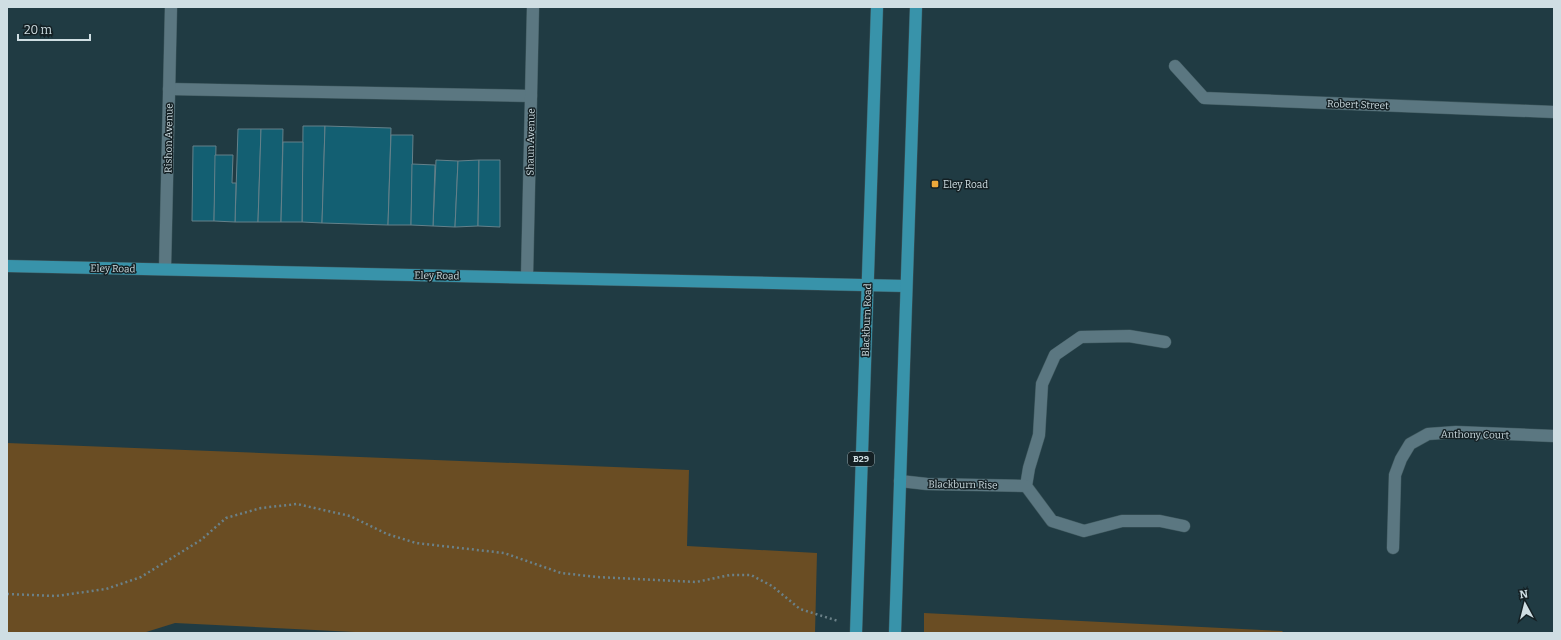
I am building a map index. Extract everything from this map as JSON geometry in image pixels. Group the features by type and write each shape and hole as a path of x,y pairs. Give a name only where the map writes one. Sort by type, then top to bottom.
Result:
{"main road":[{"name":"Blackburn Road","path":"856,629 877,7"},
{"path":"895,633 916,7"},
{"name":"Eley Road","path":"7,266 906,286"}],"street":[{"name":"Rishon Avenue","path":"165,269 171,7"},
{"name":"Shaun Avenue","path":"527,277 533,7"},
{"name":"Robert Street","path":"1175,66 1204,98 1554,112"},
{"path":"169,89 531,96"},
{"path":"1165,342 1129,336 1081,337 1055,355 1042,384 1039,435 1028,468 1026,486 1052,521 1084,531 1122,521 1160,520 1184,526"},
{"name":"Anthony Court","path":"1394,548 1395,476 1401,459 1410,444 1428,434 1435,433 1456,432 1554,436"},
{"name":"Blackburn Rise","path":"900,481 927,484 1026,486"}],"path":[{"path":"7,594 56,596 106,589 141,578 201,540 226,518 261,508 297,504 350,516 387,534 416,543 504,553 561,573 598,577 696,582 730,575 752,575 772,586 800,609 856,629"}],"shaded area":[{"path":"7,443 689,470 687,546 817,553 815,633 375,633 175,623 143,633 7,633"},
{"path":"924,613 1282,631 1284,633 924,633"}],"building":[{"path":"303,126 325,126 322,223 302,222"},
{"path":"325,126 391,128 388,225 322,223"},
{"path":"238,129 261,129 258,222 235,222"},
{"path":"261,129 283,129 281,222 258,222"},
{"path":"391,135 413,135 411,225 388,225"},
{"path":"283,142 303,142 302,222 281,222"},
{"path":"193,146 216,146 214,221 192,221"},
{"path":"215,155 233,155 232,183 236,183 235,222 214,221"},
{"path":"436,160 458,161 455,227 433,226"},
{"path":"479,160 478,226 455,227 458,161"},
{"path":"479,160 500,160 500,227 478,226"},
{"path":"412,164 435,165 433,226 411,225"}],"place":[{"name":"Eley Road","path":"935,184"}]}
